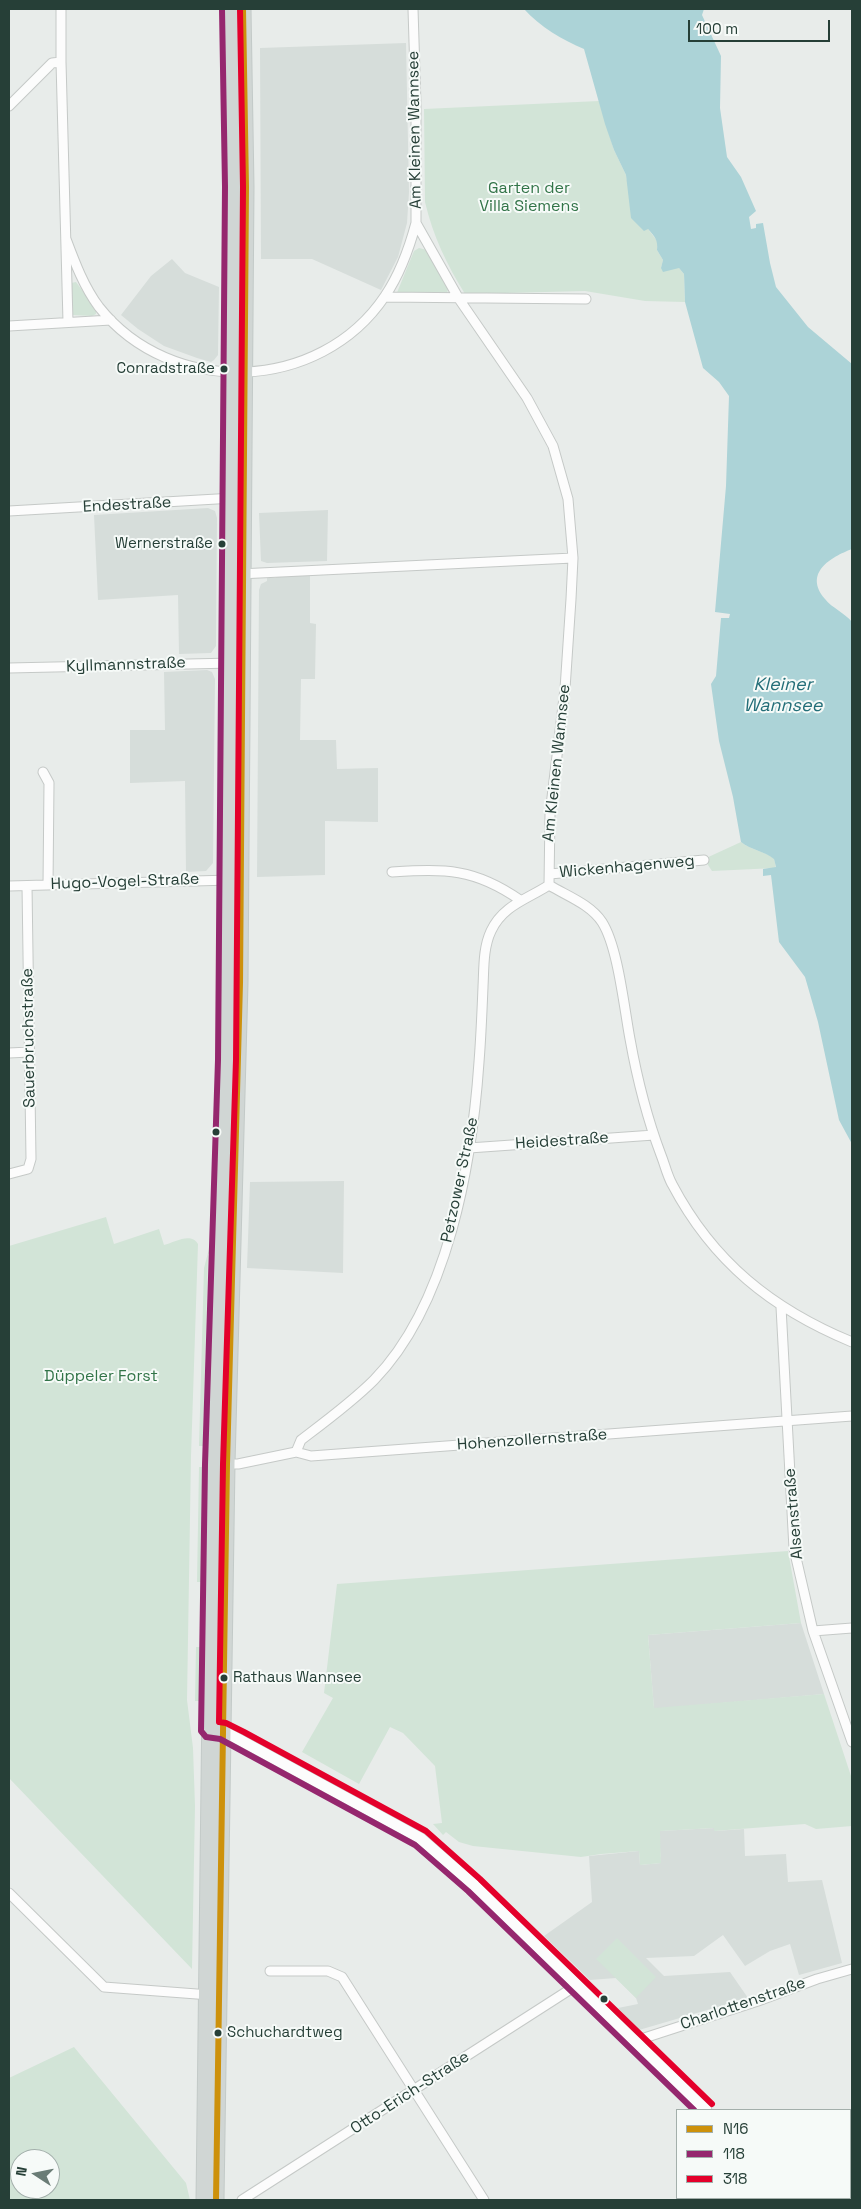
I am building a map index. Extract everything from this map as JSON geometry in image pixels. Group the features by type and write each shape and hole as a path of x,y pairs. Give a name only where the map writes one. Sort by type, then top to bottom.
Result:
{"main road":[{"path":"231,9 239,373"},
{"path":"216,2200 213,1995 216,1730 227,1060 235,880 239,373 246,180 243,9"},
{"path":"204,2200 213,1995"}],"street":[{"path":"61,9 68,322"},
{"name":"Am Kleinen Wannsee","path":"413,9 416,105 416,223 458,299 526,398 553,446 568,499 573,558 565,689 550,814 549,885"},
{"path":"9,106 52,63 61,62"},
{"path":"66,239 83,280 98,306 129,336 149,350 178,363 208,371 239,373 277,369 323,352 355,329 384,297 408,252 416,223"},
{"path":"384,297 586,299"},
{"path":"9,326 111,320"},
{"name":"Endestraße","path":"9,511 238,498"},
{"path":"237,574 573,558"},
{"name":"Kyllmannstraße","path":"9,668 237,662"},
{"path":"43,772 50,783 48,885"},
{"name":"Wickenhagenweg","path":"550,874 704,860"},
{"path":"392,872 447,870 476,876 501,887 520,900"},
{"name":"Hugo-Vogel-Straße","path":"9,886 235,880"},
{"path":"549,885 588,908 602,921 612,942 636,1073 654,1135 671,1182 692,1218 719,1252 746,1281 781,1307 827,1332 852,1342"},
{"name":"Petzower Straße","path":"296,1452 301,1440 374,1380 405,1339 434,1282 459,1200 469,1148 478,1076 485,952 491,932 498,919 520,900 549,885"},
{"name":"Sauerbruchstraße","path":"9,1174 23,1171 31,1165 26,886"},
{"path":"9,1053 30,1052"},
{"name":"Heidestraße","path":"469,1148 654,1135"},
{"name":"Alsenstraße","path":"781,1307 794,1549 813,1631 852,1742"},
{"name":"Hohenzollernstraße","path":"221,1464 238,1464 296,1452 311,1456 852,1416"},
{"path":"813,1631 852,1628"},
{"path":"216,1730 420,1838 454,1867 705,2109"},
{"path":"9,1893 104,1987 213,1995"},
{"name":"Charlottenstraße","path":"635,2041 758,2001 817,1979 852,1969"},
{"path":"270,1971 328,1971 338,1974 484,2200"},
{"name":"Otto-Erich-Straße","path":"242,2200 577,1985"}],"shaded area":[{"path":"406,43 409,192 407,223 398,257 381,290 312,259 261,259 260,48"},
{"path":"172,259 185,273 219,287 218,355 211,362 164,346 121,315 151,276"},
{"path":"208,508 215,511 217,518 216,646 211,653 179,654 178,595 98,600 94,515"},
{"path":"328,510 327,561 267,563 261,561 259,513"},
{"path":"276,576 310,576 310,623 316,624 315,679 301,679 300,740 336,740 337,769 378,768 378,822 325,821 325,875 257,877 259,590 261,584 267,581 267,578 276,578"},
{"path":"207,670 212,672 215,679 213,863 206,871 186,872 185,781 130,783 130,730 165,730 164,672"},
{"path":"344,1181 343,1273 247,1268 250,1182"},
{"path":"801,1623 824,1694 654,1709 648,1635"},
{"path":"714,1828 714,1831 744,1829 745,1856 786,1854 788,1882 822,1880 842,1963 799,1975 790,1944 770,1951 745,1966 723,1935 694,1956 646,1958 664,1976 730,1972 748,1998 639,2030 618,2008 638,2004 636,1998 616,1978 590,1980 544,1936 592,1902 589,1856 639,1851 640,1865 661,1863 659,1831"}],"green space":[{"name":"Garten der Villa Siemens","path":"599,101 614,150 626,175 629,191 648,229 658,242 657,250 663,260 661,268 679,268 684,274 685,302 645,301 585,291 465,294 441,250 425,202 424,109"},
{"path":"419,248 427,250 448,289 447,294 396,295 414,251"},
{"path":"76,282 96,309 96,314 92,316 72,315 71,283"},
{"path":"741,842 774,858 776,868 712,871 704,859"},
{"name":"Düppeler Forst","path":"106,1217 114,1244 159,1229 164,1245 187,1238 195,1240 198,1244 191,1456 187,1700 193,1748 195,1806 192,1969 9,1778 9,1246"},
{"path":"213,1234 215,1236 216,1251 208,1254 203,1446 199,1446 204,1268"},
{"path":"199,1467 208,1467 208,1470 202,1474 201,1557 208,1558 203,1582 197,1582"},
{"path":"788,1551 801,1623 648,1635 654,1708 824,1694 852,1779 852,1826 816,1829 805,1824 714,1831 714,1828 660,1831 661,1863 640,1865 639,1851 581,1857 473,1846 459,1842 446,1832 443,1835 433,1824 442,1823 435,1766 403,1733 390,1727 359,1784 302,1752 333,1698 324,1693 337,1584"},
{"path":"196,1647 203,1647 203,1701 195,1701"},
{"path":"617,1938 656,1977 636,1998 596,1959"},
{"path":"74,2047 186,2183 190,2200 9,2200 9,2078"}],"water":[{"name":"Kleiner Wannsee","path":"524,9 704,9 702,15 721,56 720,108 727,157 741,177 756,211 749,217 751,229 756,228 756,224 763,223 776,287 808,327 852,364 852,549 828,561 818,574 817,581 819,590 825,599 852,622 852,1144 839,1120 818,1022 805,977 779,942 771,875 763,876 763,869 776,867 774,859 741,842 733,797 719,741 711,684 716,676 721,618 729,618 730,614 715,612 726,486 729,396 719,382 703,368 685,302 684,274 679,268 663,272 661,268 663,260 657,250 654,237 648,229 644,231 631,218 626,175 614,150 605,124 584,49 537,22"}],"transit line":[{"name":"118","path":"222,9 225,187 218,1060 205,1464 201,1731 206,1737 220,1739 415,1845 468,1891 693,2109"},
{"name":"318","path":"240,9 243,187 236,1060 223,1464 219,1722 226,1723 244,1732 426,1831 480,1879 712,2104"},
{"name":"N16","path":"216,2200 227,1464 240,983 246,187 243,9"}],"place":[{"name":"Conradstraße","path":"224,369"},
{"name":"Wernerstraße","path":"222,544"},
{"name":"Rathaus Wannsee","path":"224,1678"},
{"name":"Schuchardtweg","path":"218,2033"}]}
